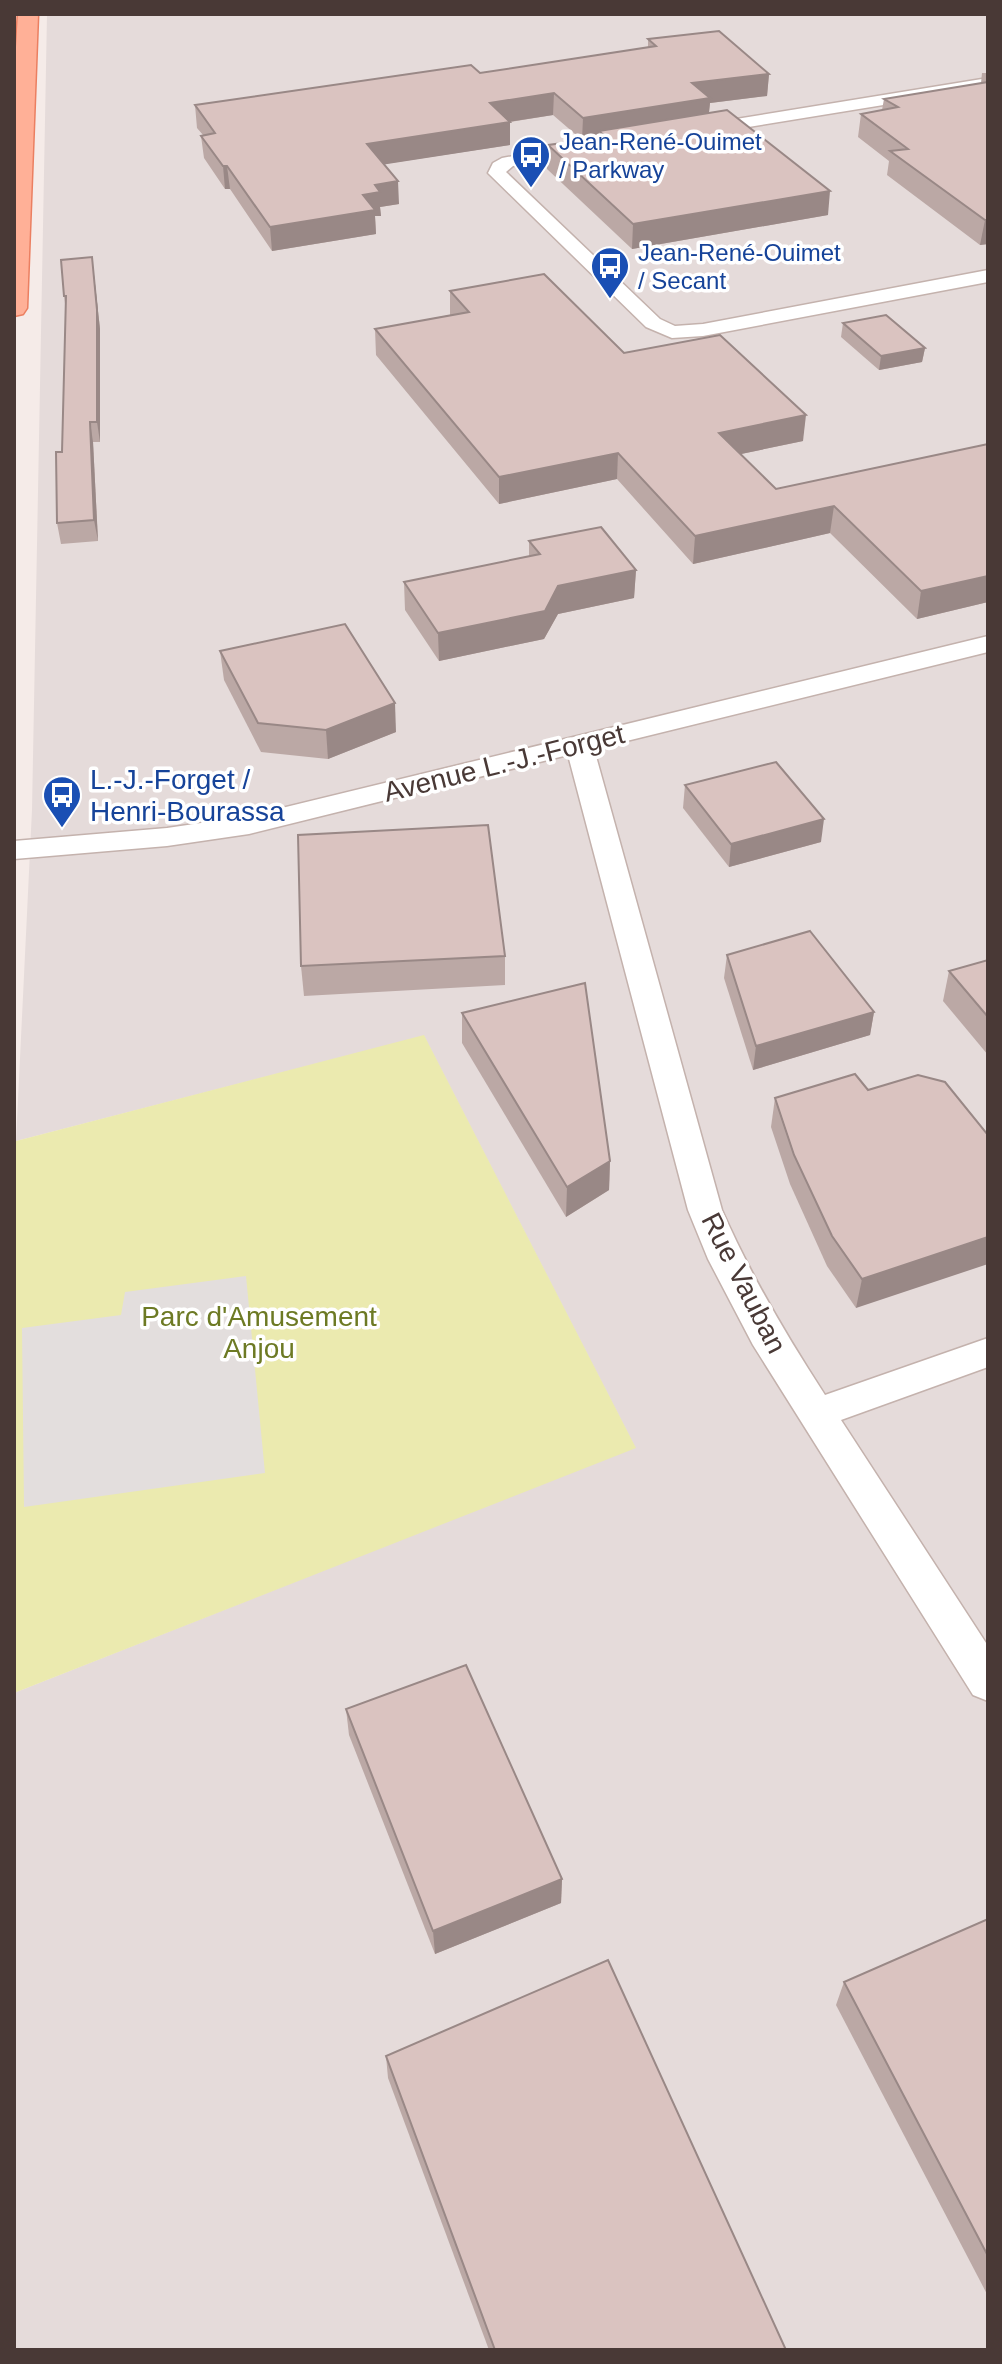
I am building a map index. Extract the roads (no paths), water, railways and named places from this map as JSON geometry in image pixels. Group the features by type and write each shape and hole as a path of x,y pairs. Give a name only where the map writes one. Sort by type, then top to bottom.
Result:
{"main road":[{"path":"14,308 17,130 28,14"}],"street":[{"path":"677,133 988,83"},
{"path":"615,143 508,162 499,167 497,173 653,323 672,332 688,332 988,276"},
{"name":"Avenue L.-J.-Forget","path":"14,850 167,837 249,825 988,644"},
{"name":"Rue Vauban","path":"579,744 705,1210 726,1259 766,1335 988,1682"},
{"path":"818,1413 988,1352"}],"place":[{"name":"Jean-René-Ouimet / Parkway","path":"531,189"},
{"name":"Jean-René-Ouimet / Secant","path":"610,300"},
{"name":"L.-J.-Forget / Henri-Bourassa","path":"62,829"}],"park label":[{"name":"Parc d'Amusement Anjou","path":"259,1332"}]}
